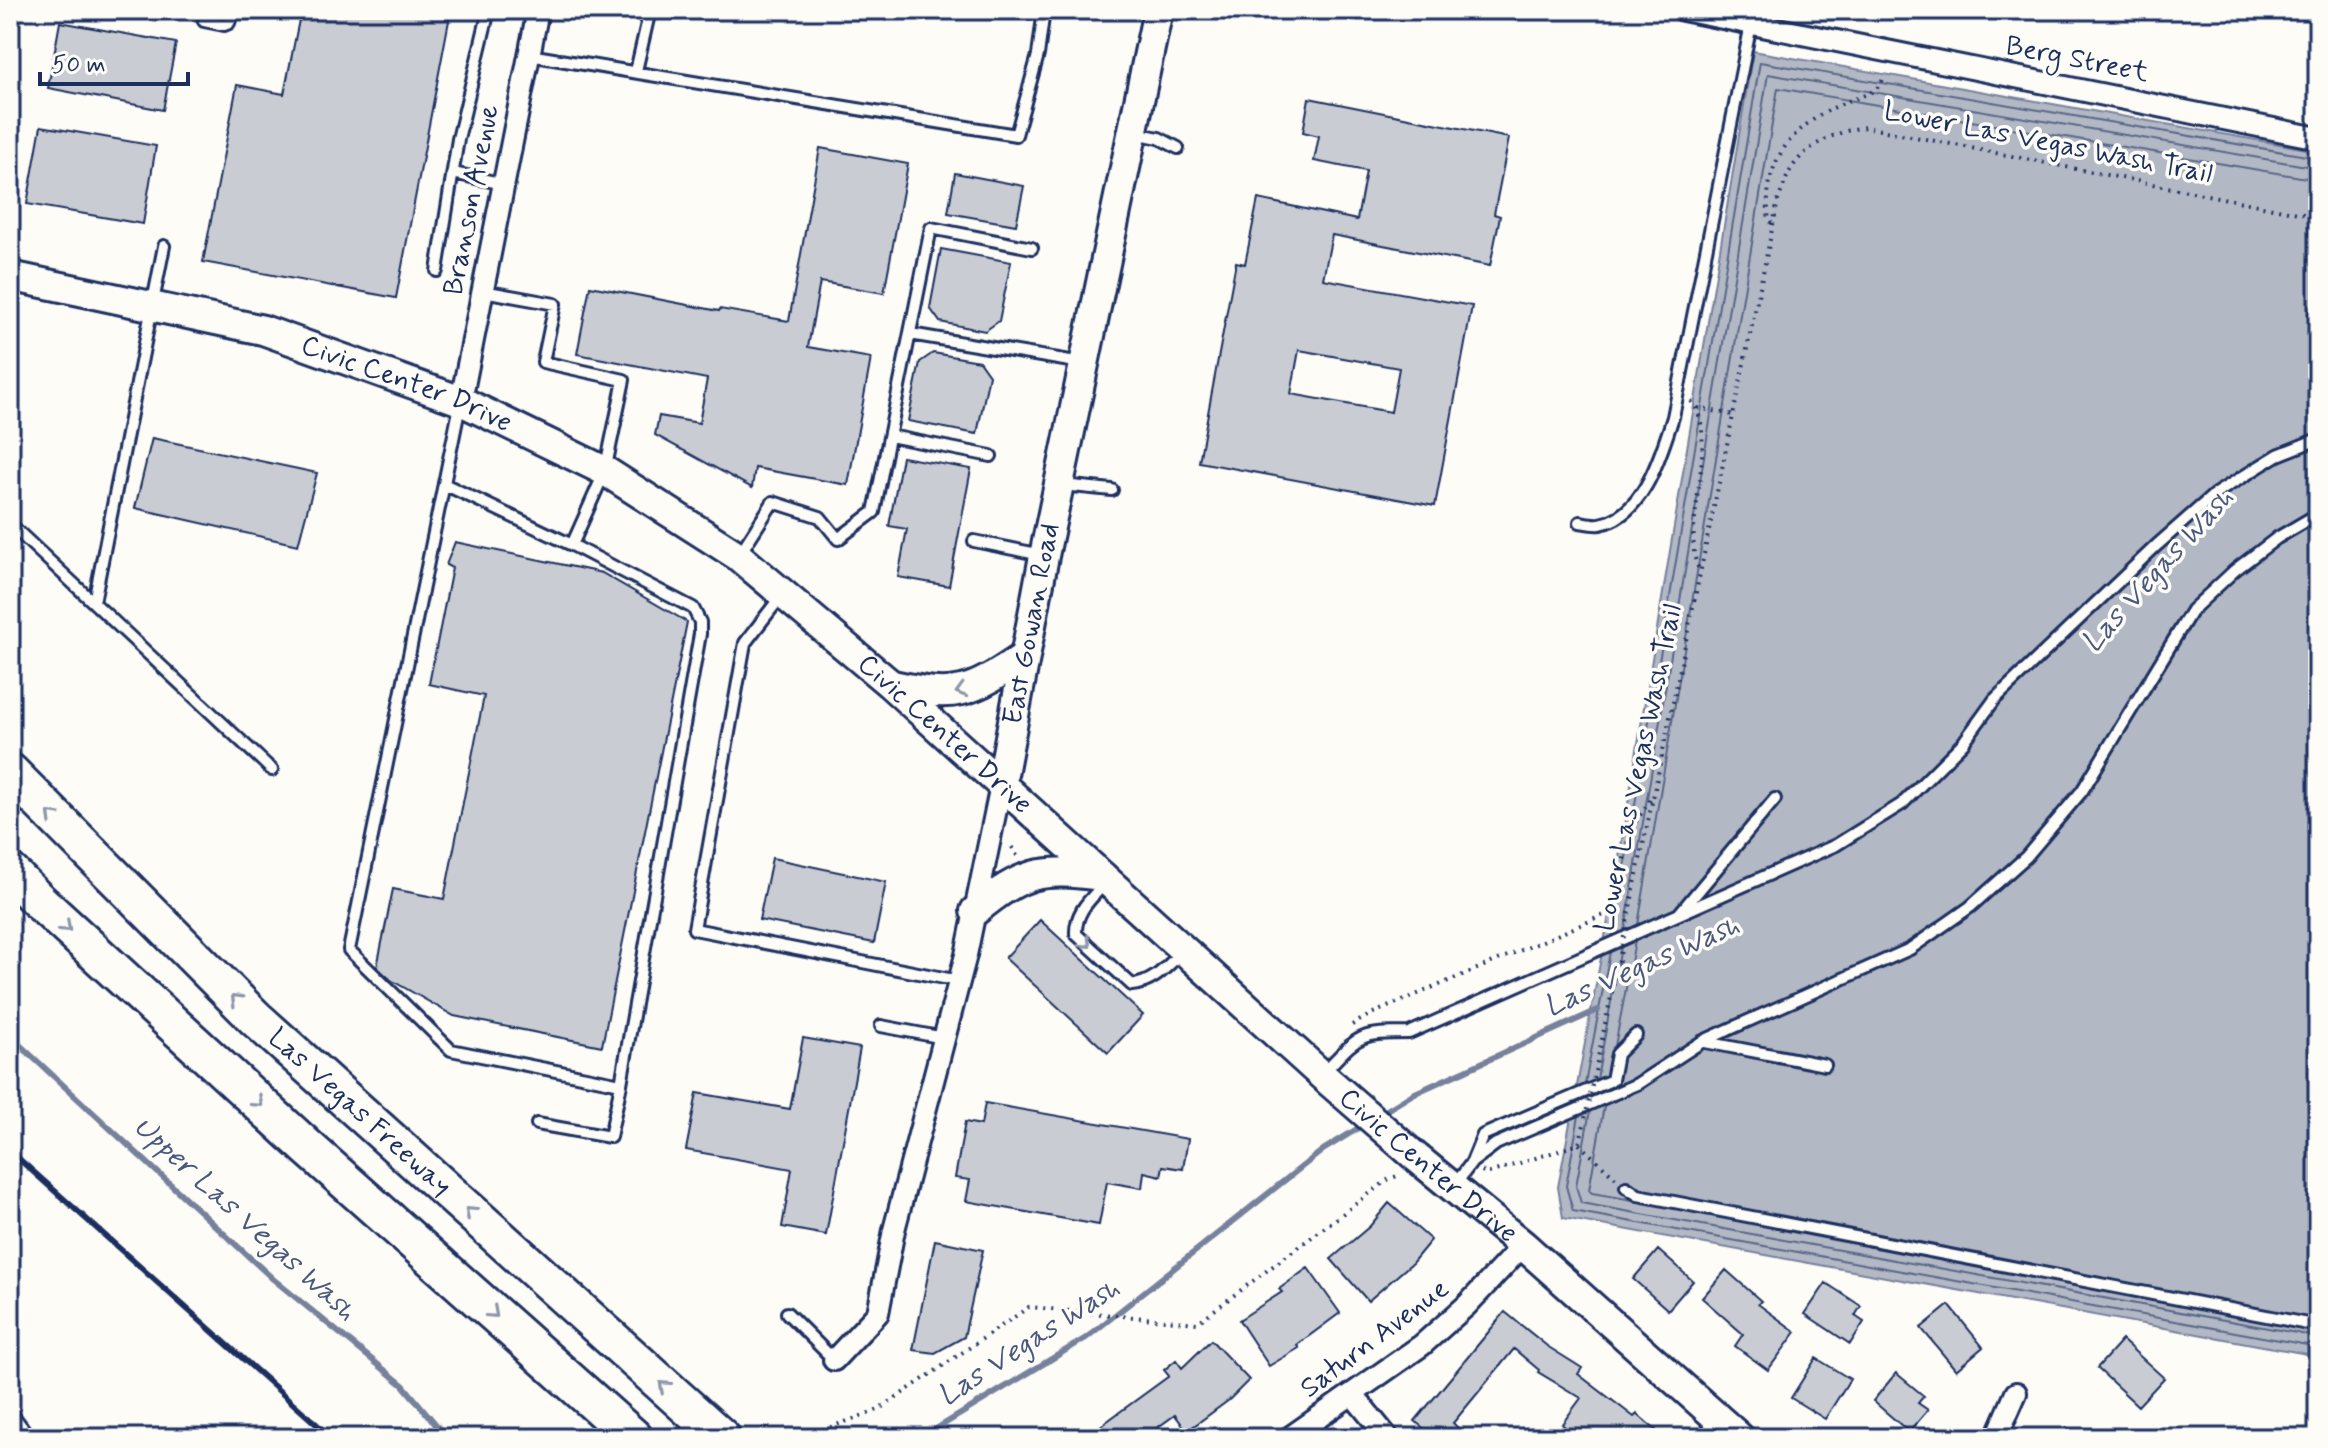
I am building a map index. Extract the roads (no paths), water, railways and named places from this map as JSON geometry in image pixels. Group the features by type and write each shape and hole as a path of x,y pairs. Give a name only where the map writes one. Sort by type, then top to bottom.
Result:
{"highway":[{"name":"Las Vegas Freeway","path":"10,772 255,1018 722,1438"},
{"path":"10,872 296,1137 634,1438"}],"street":[{"name":"Branson Avenue","path":"461,401 538,10"},
{"name":"East Gowan Road","path":"834,1360 878,1313 894,1230 959,981 1158,10"},
{"name":"Berg Street","path":"1686,10 2318,138"},
{"name":"Civic Center Drive","path":"10,276 263,330 461,401 605,471 738,556 890,684 1323,1076 1523,1245 1740,1438"},
{"path":"890,684 947,695 968,690 1025,656"},
{"path":"975,911 1002,889 1026,876 1054,872 1104,878"},
{"name":"Saturn Avenue","path":"1289,1438 1422,1345 1467,1305 1523,1245"},
{"path":"1993,1438 1999,1432 2016,1393"},
{"path":"1352,1394 1388,1438"}],"lane":[{"path":"204,21 224,25 229,23 233,10"},
{"path":"437,271 453,173 489,10"},
{"path":"636,71 650,10"},
{"path":"529,55 1016,135 1038,55 1044,10"},
{"path":"1580,522 1601,524 1632,507 1656,467 1673,417 1751,24"},
{"path":"1133,133 1159,138 1178,148"},
{"path":"453,173 504,184"},
{"path":"738,556 773,502 820,517 838,539 874,512 931,228 1032,248"},
{"path":"94,602 164,246"},
{"path":"483,291 555,304 543,362 624,380 605,471 572,545"},
{"path":"910,334 1085,364"},
{"path":"461,401 349,950 451,1050 621,1084"},
{"path":"890,436 991,456"},
{"path":"1323,1076 1359,1037 1374,1033 1409,1033 1836,845 1902,804 1963,743 1995,699 2215,494 2278,455 2318,439"},
{"path":"444,484 572,545 693,608 700,622 610,1137 537,1124"},
{"path":"1060,485 1112,490"},
{"path":"1472,1162 1496,1144 1637,1084 1703,1041 1910,949 1970,907 2026,857 2082,791 2192,610 2235,570 2277,538 2318,514"},
{"path":"10,524 272,770"},
{"path":"974,541 1044,556"},
{"path":"783,593 745,643 694,929 959,981"},
{"path":"1678,915 1775,799"},
{"path":"1104,878 1075,921 1076,934 1132,985 1145,984 1183,950"},
{"path":"881,1026 944,1038"},
{"path":"1453,1187 1472,1162 1483,1135 1612,1080 1617,1054 1636,1035"},
{"path":"1703,1041 1825,1065"},
{"path":"1626,1187 1638,1195 2318,1326"},
{"path":"787,1313 834,1360"},
{"path":"10,1411 30,1438"}],"water":[{"path":"1753,51 2318,151 2318,1356 1563,1218 1558,1187 1613,894"}],"waterway":[{"name":"Las Vegas Wash","path":"1377,1116 1413,1094 1598,1010"},
{"name":"Upper Las Vegas Wash","path":"10,1036 273,1279 403,1385 447,1438"},
{"name":"Las Vegas Wash","path":"921,1438 1086,1338 1323,1150 1365,1124"}],"railway":[{"path":"10,1151 332,1438"}]}
